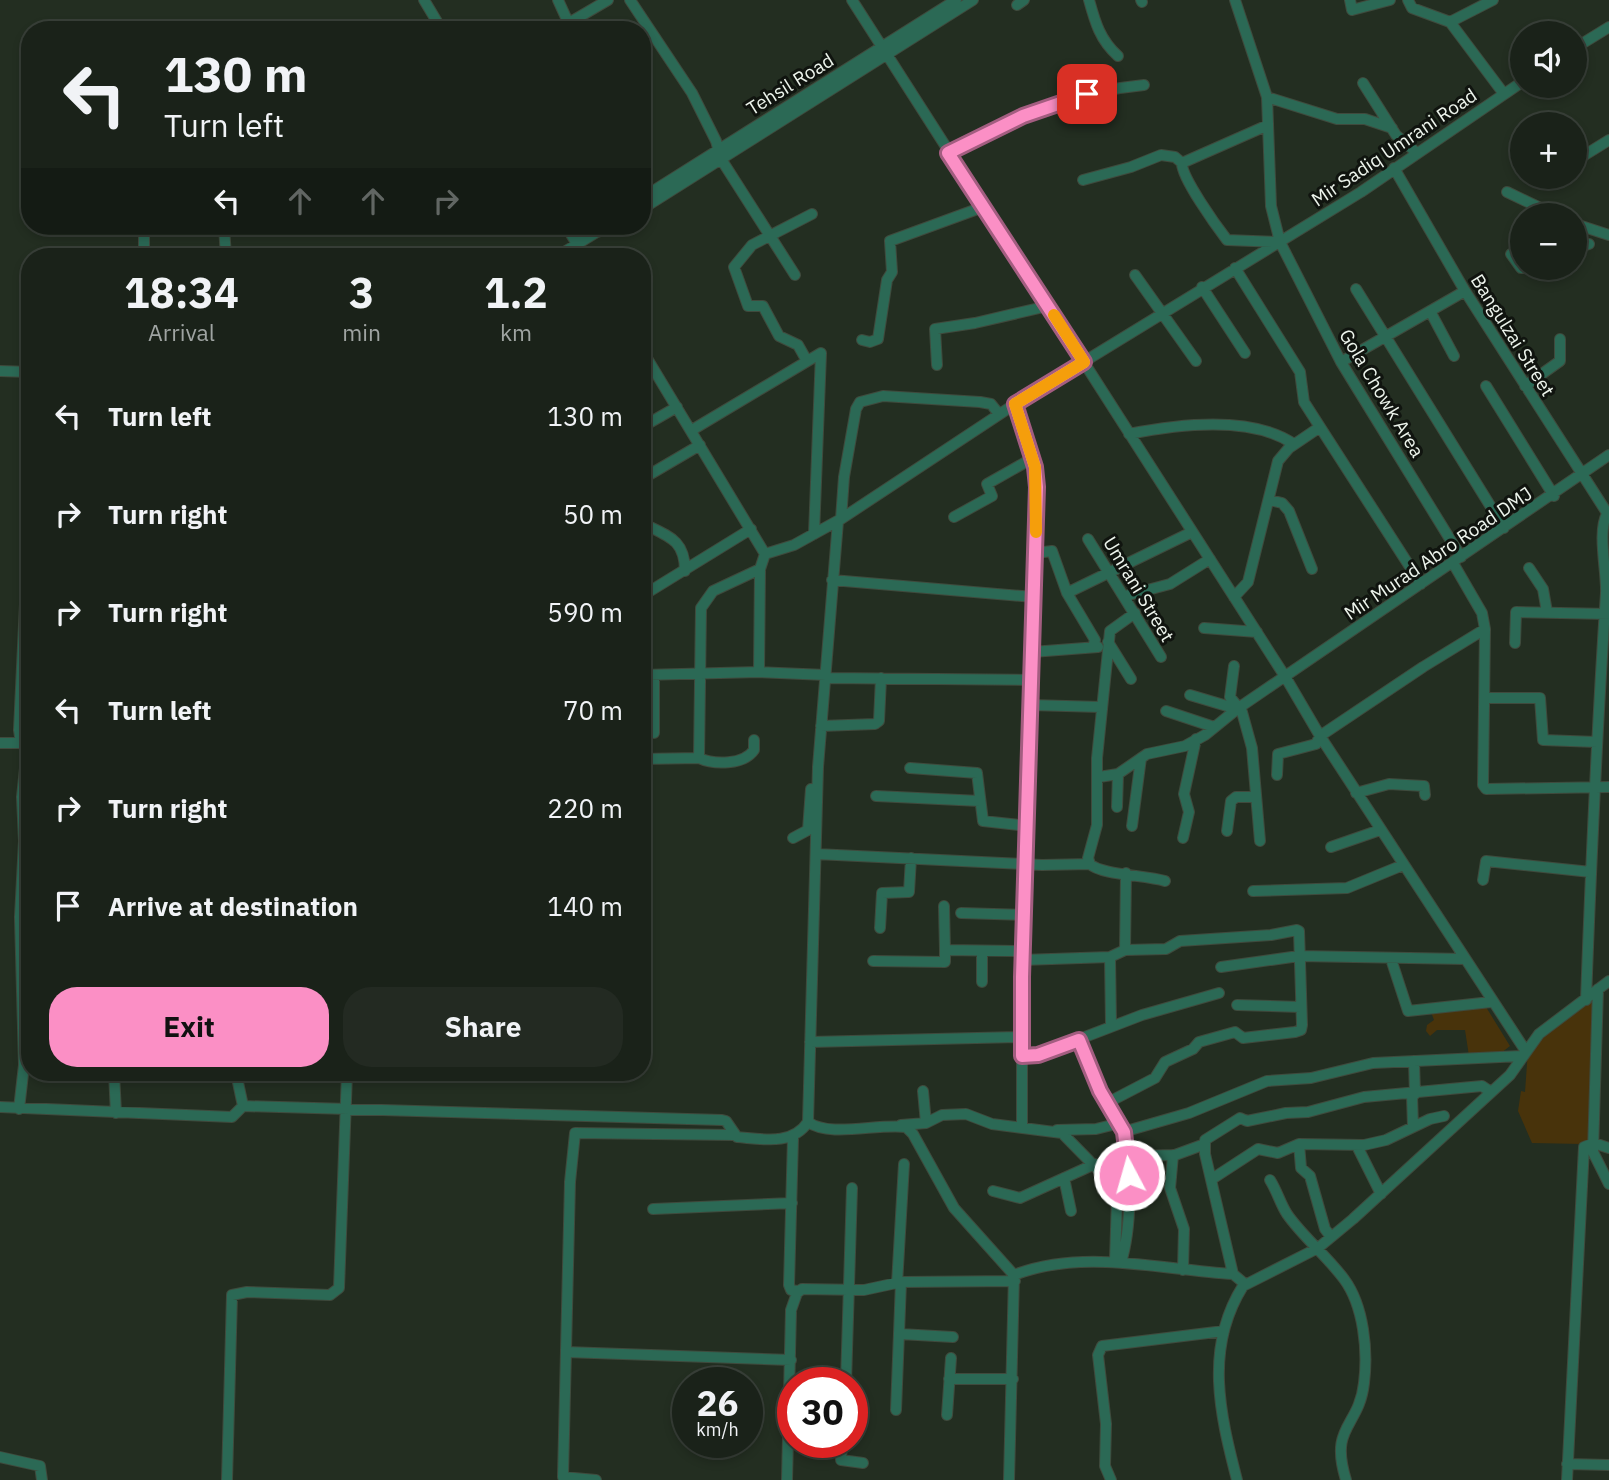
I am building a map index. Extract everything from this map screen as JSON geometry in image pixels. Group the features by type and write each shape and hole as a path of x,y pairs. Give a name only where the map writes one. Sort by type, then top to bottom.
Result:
{"street":[{"path":"424,0 437,21"},
{"path":"558,0 568,21"},
{"path":"570,21 608,0"},
{"path":"630,0 644,21"},
{"path":"852,0 1523,1053"},
{"path":"885,50 956,0"},
{"path":"651,203 719,155 885,50 973,0"},
{"path":"1089,0 1097,29 1107,47 1118,55"},
{"name":"Gola Chowk Area","path":"1235,0 1267,97 1271,206 1282,241 1341,362 1457,560 1482,612 1485,629"},
{"path":"1350,0 1352,10 1390,0"},
{"path":"1408,0 1410,6 1450,22 1504,94"},
{"path":"1424,0 1427,12"},
{"path":"1450,22 1470,5 1493,0"},
{"path":"1587,41 1609,27"},
{"path":"651,32 692,93 716,141 719,155 795,275"},
{"path":"1363,83 1392,128 1417,153"},
{"path":"948,153 1061,100 1113,88 1144,85"},
{"name":"Mir Sadiq Umrani Road","path":"765,554 794,545 839,520 999,414 1202,287 1282,241 1510,90"},
{"path":"1267,97 1337,119 1366,119 1392,128"},
{"path":"1182,163 1249,131 1268,125"},
{"path":"1587,154 1609,140"},
{"path":"651,193 719,155"},
{"path":"1083,180 1131,167 1161,155 1175,157 1182,163 1189,187 1197,193 1227,240 1282,241"},
{"name":"Bangulzai Street","path":"1394,168 1465,291 1580,476 1608,515"},
{"path":"1507,192 1530,203"},
{"path":"862,340 870,342 878,339 887,281 892,272 890,241 983,207"},
{"path":"807,361 798,345 779,336 762,306 748,306 734,267 752,245 812,214"},
{"path":"1587,228 1609,235"},
{"path":"572,235 580,248"},
{"path":"571,248 591,235"},
{"path":"1235,268 1300,372 1304,402 1421,584"},
{"path":"1135,275 1196,361"},
{"path":"1202,287 1245,354"},
{"path":"1356,289 1504,528"},
{"path":"1341,362 1465,291"},
{"path":"937,365 934,329 975,323 1048,306"},
{"path":"1430,311 1454,356"},
{"path":"1525,386 1549,372 1560,361 1560,339"},
{"path":"692,430 819,353 822,355 814,534"},
{"path":"651,365 765,554 760,569 759,672"},
{"path":"0,371 21,372"},
{"path":"1486,386 1553,496"},
{"path":"999,414 990,404 979,402 883,396 860,402 856,409 844,477 832,580 821,726 808,1122 793,1138 790,1290 864,1290 899,1283 1015,1278 1035,1268 1118,1261 1233,1274 1245,1284"},
{"path":"1015,404 1032,458 1037,487 1022,956 1022,1127"},
{"path":"651,423 677,407"},
{"path":"1129,434 1163,428 1248,425 1294,444"},
{"path":"1234,597 1248,582 1278,461 1294,444 1320,427"},
{"path":"651,474 700,445"},
{"name":"Mir Murad Abro Road DMJ","path":"1118,774 1141,758 1196,739 1609,456"},
{"path":"954,517 992,496 987,484 1032,458"},
{"path":"1270,500 1282,503 1289,511 1312,569"},
{"path":"1586,1000 1593,789 1597,742 1605,699 1603,525 1608,515"},
{"path":"651,527 668,534 681,546 685,571"},
{"path":"651,591 751,529"},
{"path":"1067,593 1192,532"},
{"name":"Umrani Street","path":"1088,539 1161,657"},
{"path":"1036,553 1052,551 1067,593 1095,640 1093,647"},
{"path":"1125,596 1170,584 1210,559"},
{"path":"1529,568 1543,589 1547,612"},
{"path":"699,758 701,608 707,595 760,569"},
{"path":"832,580 1034,597"},
{"path":"1515,643 1516,612 1606,614"},
{"path":"1136,613 1110,631 1097,758 1097,825 1088,858 1096,870 1165,881"},
{"path":"1204,628 1257,632"},
{"path":"1485,629 1483,785 1486,789 1609,787"},
{"path":"1278,775 1278,754 1316,744 1320,736 1485,629"},
{"path":"1032,652 1108,644"},
{"path":"1108,644 1131,679"},
{"path":"1234,666 1230,697 1237,709"},
{"path":"0,743 21,743 21,670"},
{"path":"651,676 759,672 881,678 1031,680"},
{"path":"821,726 875,724 879,721 881,678"},
{"path":"1190,695 1242,712 1252,748 1260,841"},
{"path":"1484,698 1540,698 1543,740 1597,742"},
{"path":"651,704 654,733"},
{"path":"1031,705 1101,707"},
{"path":"1166,711 1214,727"},
{"path":"1183,838 1189,812 1184,794 1196,739"},
{"path":"651,759 699,758 725,762 743,759 754,750 754,740"},
{"path":"1132,826 1141,758"},
{"path":"910,768 977,773 981,819 986,824 1028,826"},
{"path":"1099,778 1118,774 1117,807"},
{"path":"793,838 808,830 811,775 818,775"},
{"path":"1356,793 1389,784 1424,786 1425,795"},
{"path":"876,796 980,801"},
{"path":"1227,831 1231,801 1236,797 1256,797"},
{"path":"1331,848 1380,830"},
{"path":"816,854 1090,864"},
{"path":"880,928 882,893 909,892 911,858"},
{"path":"1483,880 1486,861 1591,872"},
{"path":"1253,891 1347,888 1403,865"},
{"path":"1125,950 1126,873"},
{"path":"21,898 21,954"},
{"path":"873,961 945,962 944,906"},
{"path":"961,913 1024,915"},
{"path":"945,950 1022,956 1110,957 1125,950 1166,949 1180,941 1299,931 1301,1030 1243,1038 1235,1032 1199,1042 1193,1049 1165,1062 1155,1078 1107,1103"},
{"path":"982,951 982,982"},
{"path":"1221,967 1299,956 1465,959"},
{"path":"1110,957 1111,1025"},
{"path":"1391,959 1408,1011 1491,1002"},
{"path":"1237,1480 1220,1407 1219,1344 1245,1284 1318,1248 1510,1075 1539,1034 1609,981"},
{"path":"1598,989 1594,1159 1609,1184"},
{"path":"1022,1056 1038,1055 1171,1004 1219,993"},
{"path":"1237,1005 1301,1007"},
{"path":"810,1042 1021,1037"},
{"path":"1079,1040 1107,1103 1122,1127 1127,1156 1126,1231 1118,1261"},
{"path":"808,1122 926,1123 942,1115 966,1114 992,1124 1056,1130 1122,1127 1189,1113 1267,1081 1311,1078 1356,1065 1523,1053"},
{"path":"1413,1127 1414,1061"},
{"path":"19,1109 22,1081"},
{"path":"115,1081 117,1113"},
{"path":"237,1081 240,1110"},
{"path":"227,1480 232,1295 247,1292 330,1295 339,1288 347,1081"},
{"path":"1127,1156 1173,1155 1205,1144 1211,1135 1240,1118 1247,1121 1286,1113 1308,1112 1364,1097 1413,1094 1435,1089 1482,1086 1491,1092"},
{"path":"923,1091 926,1123"},
{"path":"0,1107 117,1113 346,1107 722,1120 731,1130"},
{"path":"1212,1179 1258,1149 1278,1153 1299,1144 1357,1146 1387,1140 1444,1116"},
{"path":"808,1122 816,1129 906,1127 914,1133 954,1208 1015,1278 1009,1480"},
{"path":"596,1480 563,1477 575,1133 731,1130 793,1138"},
{"path":"1056,1130 1095,1164 1115,1192 1118,1261"},
{"path":"1567,1480 1584,1147 1594,1143 1609,1149"},
{"path":"1205,1144 1233,1274"},
{"path":"1299,1144 1301,1168 1310,1176 1325,1229 1331,1237"},
{"path":"1357,1146 1381,1194"},
{"path":"1173,1155 1170,1188 1184,1229 1183,1270"},
{"path":"896,1410 904,1164"},
{"path":"993,1191 1020,1198 1095,1164"},
{"path":"1064,1178 1071,1211"},
{"path":"1270,1180 1286,1213 1345,1280 1354,1301 1366,1355 1360,1403 1339,1443 1346,1480"},
{"path":"847,1367 852,1188"},
{"path":"653,1209 792,1203"},
{"path":"787,1480 791,1310 799,1291"},
{"path":"1111,1480 1105,1466 1106,1424 1098,1355 1102,1346 1224,1331"},
{"path":"900,1334 953,1337"},
{"path":"566,1352 791,1360"},
{"path":"947,1415 951,1358"},
{"path":"949,1379 1013,1379"},
{"path":"0,1457 40,1466 42,1480"},
{"path":"842,1458 842,1462 863,1463"},
{"path":"1567,1464 1609,1465"}],"shaded area":[{"path":"1594,997 1591,1138 1583,1144 1532,1143 1518,1111 1521,1091 1525,1092 1528,1050 1543,1039 1542,1033"},
{"path":"1486,1007 1510,1046 1501,1053 1469,1056 1465,1030 1437,1030 1430,1036 1426,1031 1427,1025 1434,1020 1431,1012"}],"slow traffic":[{"path":"1036,532 1035,467 1015,404 1084,362 1054,315"}],"route":[{"path":"1087,94 1061,100 1023,116 948,153 1084,362 1015,404 1035,467 1037,487 1030,785 1024,899 1022,1056 1038,1055 1079,1040 1100,1091 1124,1132 1129,1175"}]}
